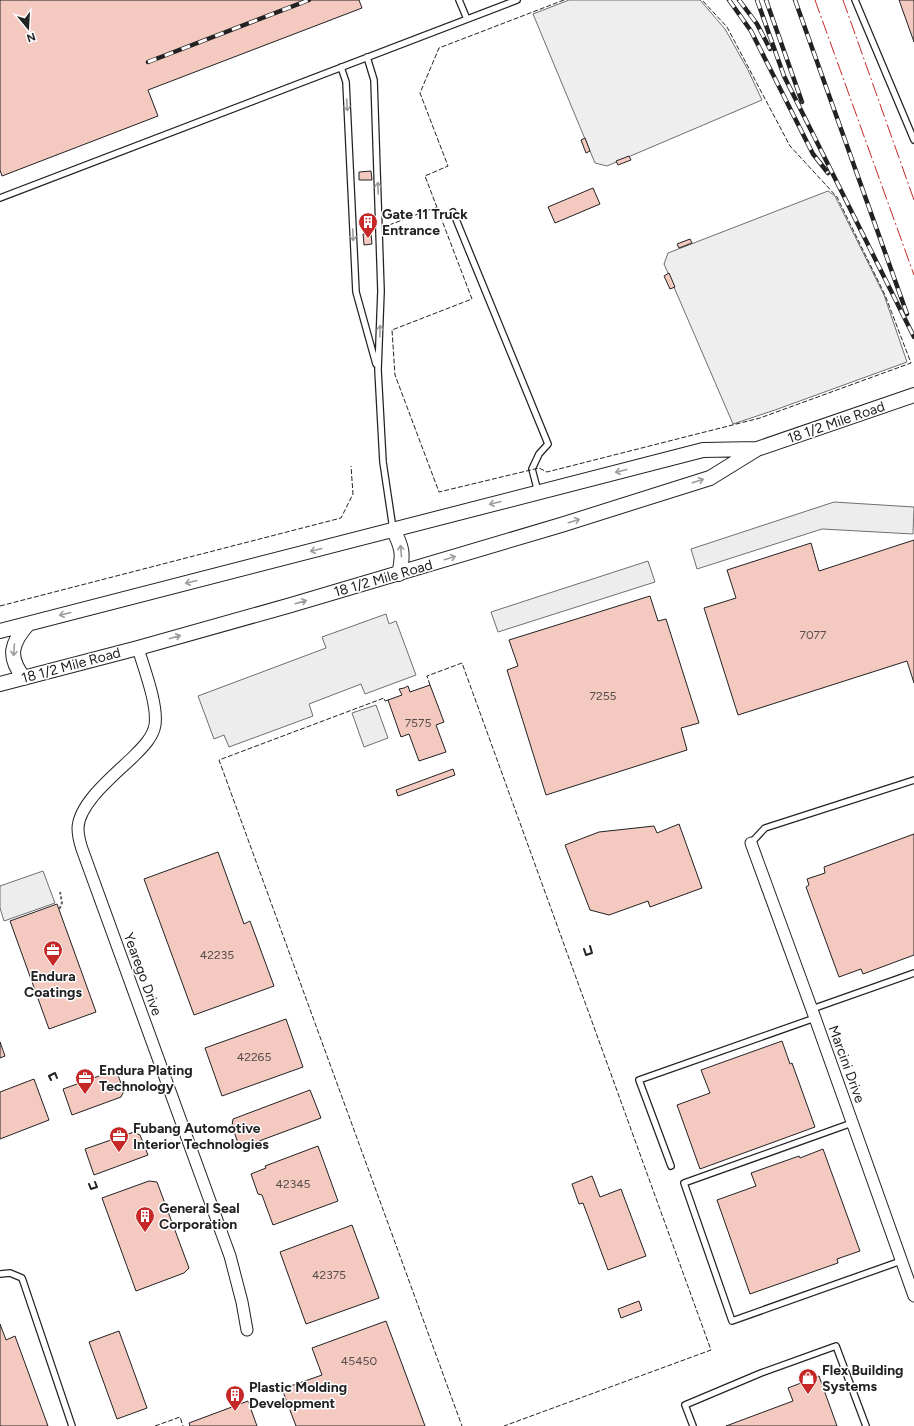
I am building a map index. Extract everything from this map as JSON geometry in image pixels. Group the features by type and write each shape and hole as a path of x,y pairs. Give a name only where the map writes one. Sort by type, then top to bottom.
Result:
{"street":[{"name":"18 1/2 Mile Road","path":"0,684 138,648 399,574 710,478 757,449 914,395"},
{"name":"18 1/2 Mile Road","path":"0,631 702,450 757,449"},
{"path":"393,529 401,544 402,554 399,574"},
{"path":"24,678 14,662 13,652 14,643 28,624"},
{"name":"Yearego Drive","path":"138,648 152,697 155,725 150,739 141,750 86,806 78,828 79,838 230,1256 242,1302 247,1330"},
{"name":"Marcini Drive","path":"751,843 814,1014 914,1296"}],"lane":[{"path":"460,0 467,19"},
{"path":"0,198 517,0"},
{"path":"855,0 914,140"},
{"path":"367,57 374,80 375,102 381,291 378,370 383,462 393,529"},
{"path":"341,67 346,82 356,292 378,370"},
{"path":"453,212 548,444 539,454 532,469 538,492"},
{"path":"751,843 765,828 914,780"},
{"path":"671,1166 639,1080 814,1014 914,973"},
{"path":"852,1123 684,1183 732,1321 901,1260"},
{"path":"0,1274 10,1273 22,1278 72,1426"},
{"path":"693,1426 685,1405 760,1373 836,1346 866,1426"}],"path":[{"path":"59,908 62,903 60,892"}],"shaded area":[{"path":"569,0 700,0 725,29 748,70 762,100 607,166 595,163 533,14"},
{"path":"828,191 835,196 884,295 907,362 733,424 664,264 668,253"},
{"path":"834,502 914,507 913,534 822,529 697,569 691,549"},
{"path":"648,561 655,582 498,632 491,612"},
{"path":"386,614 389,624 396,621 416,675 365,694 361,684 309,704 313,716 229,747 224,735 214,739 198,696 326,648 322,637"},
{"path":"376,705 388,738 364,747 352,713"},
{"path":"43,871 55,903 4,921 0,908 0,886"}],"building":[{"path":"0,0 359,0 362,8 148,90 158,116 2,176 0,170"},
{"path":"899,0 914,0 914,42"},
{"path":"585,138 590,151 586,153 581,140"},
{"path":"629,156 631,160 618,165 616,161"},
{"path":"371,171 372,180 359,180 359,172"},
{"path":"593,188 600,204 555,223 548,207"},
{"name":"Gate 11 Truck Entrance","path":"363,234 371,234 372,244 364,245"},
{"path":"690,239 692,243 679,248 677,244"},
{"path":"669,273 675,287 670,289 664,276"},
{"path":"914,540 914,683 907,661 738,715 704,608 736,598 727,570 811,543 819,571"},
{"path":"650,596 658,621 666,619 699,723 681,728 687,750 546,795 507,670 518,666 509,640"},
{"path":"430,685 444,722 436,725 446,752 419,761 409,734 401,737 388,700 402,695 399,689 408,686 410,692"},
{"path":"453,769 455,775 398,796 396,790"},
{"path":"679,824 702,888 650,907 648,901 609,915 590,910 565,845 599,832 654,826 657,833"},
{"path":"914,834 914,955 863,974 861,969 839,977 806,887 809,885 807,879 825,873 824,867"},
{"path":"218,852 244,924 250,921 274,986 194,1015 144,879"},
{"name":"Endura Coatings","path":"57,904 96,1012 49,1029 10,921"},
{"path":"286,1019 303,1067 222,1096 205,1048"},
{"path":"782,1041 790,1064 792,1063 815,1127 700,1169 677,1105 710,1093 701,1070"},
{"path":"0,1042 5,1056 0,1058"},
{"path":"116,1070 124,1091 121,1097 72,1115 63,1089"},
{"path":"34,1079 49,1120 0,1139 0,1092"},
{"path":"310,1090 321,1118 243,1147 238,1143 232,1126 233,1119"},
{"path":"134,1132 140,1135 148,1155 94,1175 85,1149"},
{"path":"318,1146 338,1201 273,1225 262,1195 258,1194 251,1174 266,1168 265,1166"},
{"path":"823,1149 860,1251 837,1259 838,1263 750,1294 717,1200 756,1186 751,1173 799,1156 800,1158"},
{"path":"592,1176 600,1197 621,1189 646,1256 608,1270 583,1203 579,1204 572,1184"},
{"name":"General Seal Corporation","path":"149,1181 157,1182 189,1268 184,1273 136,1291 102,1198"},
{"path":"352,1225 379,1298 306,1324 280,1252"},
{"path":"639,1301 642,1310 621,1318 618,1309"},
{"path":"386,1321 425,1426 296,1426 282,1389 322,1375 312,1348"},
{"path":"0,1324 6,1340 15,1336 48,1426 0,1426"},
{"path":"119,1331 147,1408 117,1419 89,1342"},
{"name":"Flex Building Systems","path":"819,1376 837,1426 726,1426 793,1401 788,1388"},
{"name":"Plastic Molding Development","path":"248,1401 257,1426 190,1426 189,1423"}],"railway":[{"path":"148,62 309,0"},
{"path":"729,0 751,31 813,154 828,173"},
{"path":"739,0 757,24 770,49"},
{"path":"757,0 784,76 914,337"},
{"path":"766,0 802,102"},
{"path":"795,0 907,314"}],"fence":[{"path":"564,0 439,48 420,93 448,166 425,176 472,299 392,330 395,375 439,492 539,468 547,472 760,418 911,363 885,295 837,197 790,146 727,27 702,0"},
{"path":"389,225 437,207"},
{"path":"0,606 341,518 353,494 351,466"},
{"path":"430,685 427,676 462,663 711,1350 504,1426"},
{"path":"388,700 385,701 384,698 219,760 462,1426"},
{"path":"155,1426 180,1417 183,1426"}],"wall":[{"path":"584,949 586,955 592,953 590,946"},
{"path":"51,1080 49,1076 55,1073 57,1078"},
{"path":"89,1184 91,1189 97,1187 95,1182"}],"power":[{"path":"815,0 914,275"},
{"path":"843,0 914,200"}],"place":[{"name":"Gate 11 Truck Entrance","path":"368,239"},
{"name":"Endura Coatings","path":"53,967"},
{"name":"Endura Plating Technology","path":"85,1095"},
{"name":"Fubang Automotive Interior Technologies","path":"119,1153"},
{"name":"General Seal Corporation","path":"145,1233"},
{"name":"Flex Building Systems","path":"808,1395"},
{"name":"Plastic Molding Development","path":"235,1412"}]}
